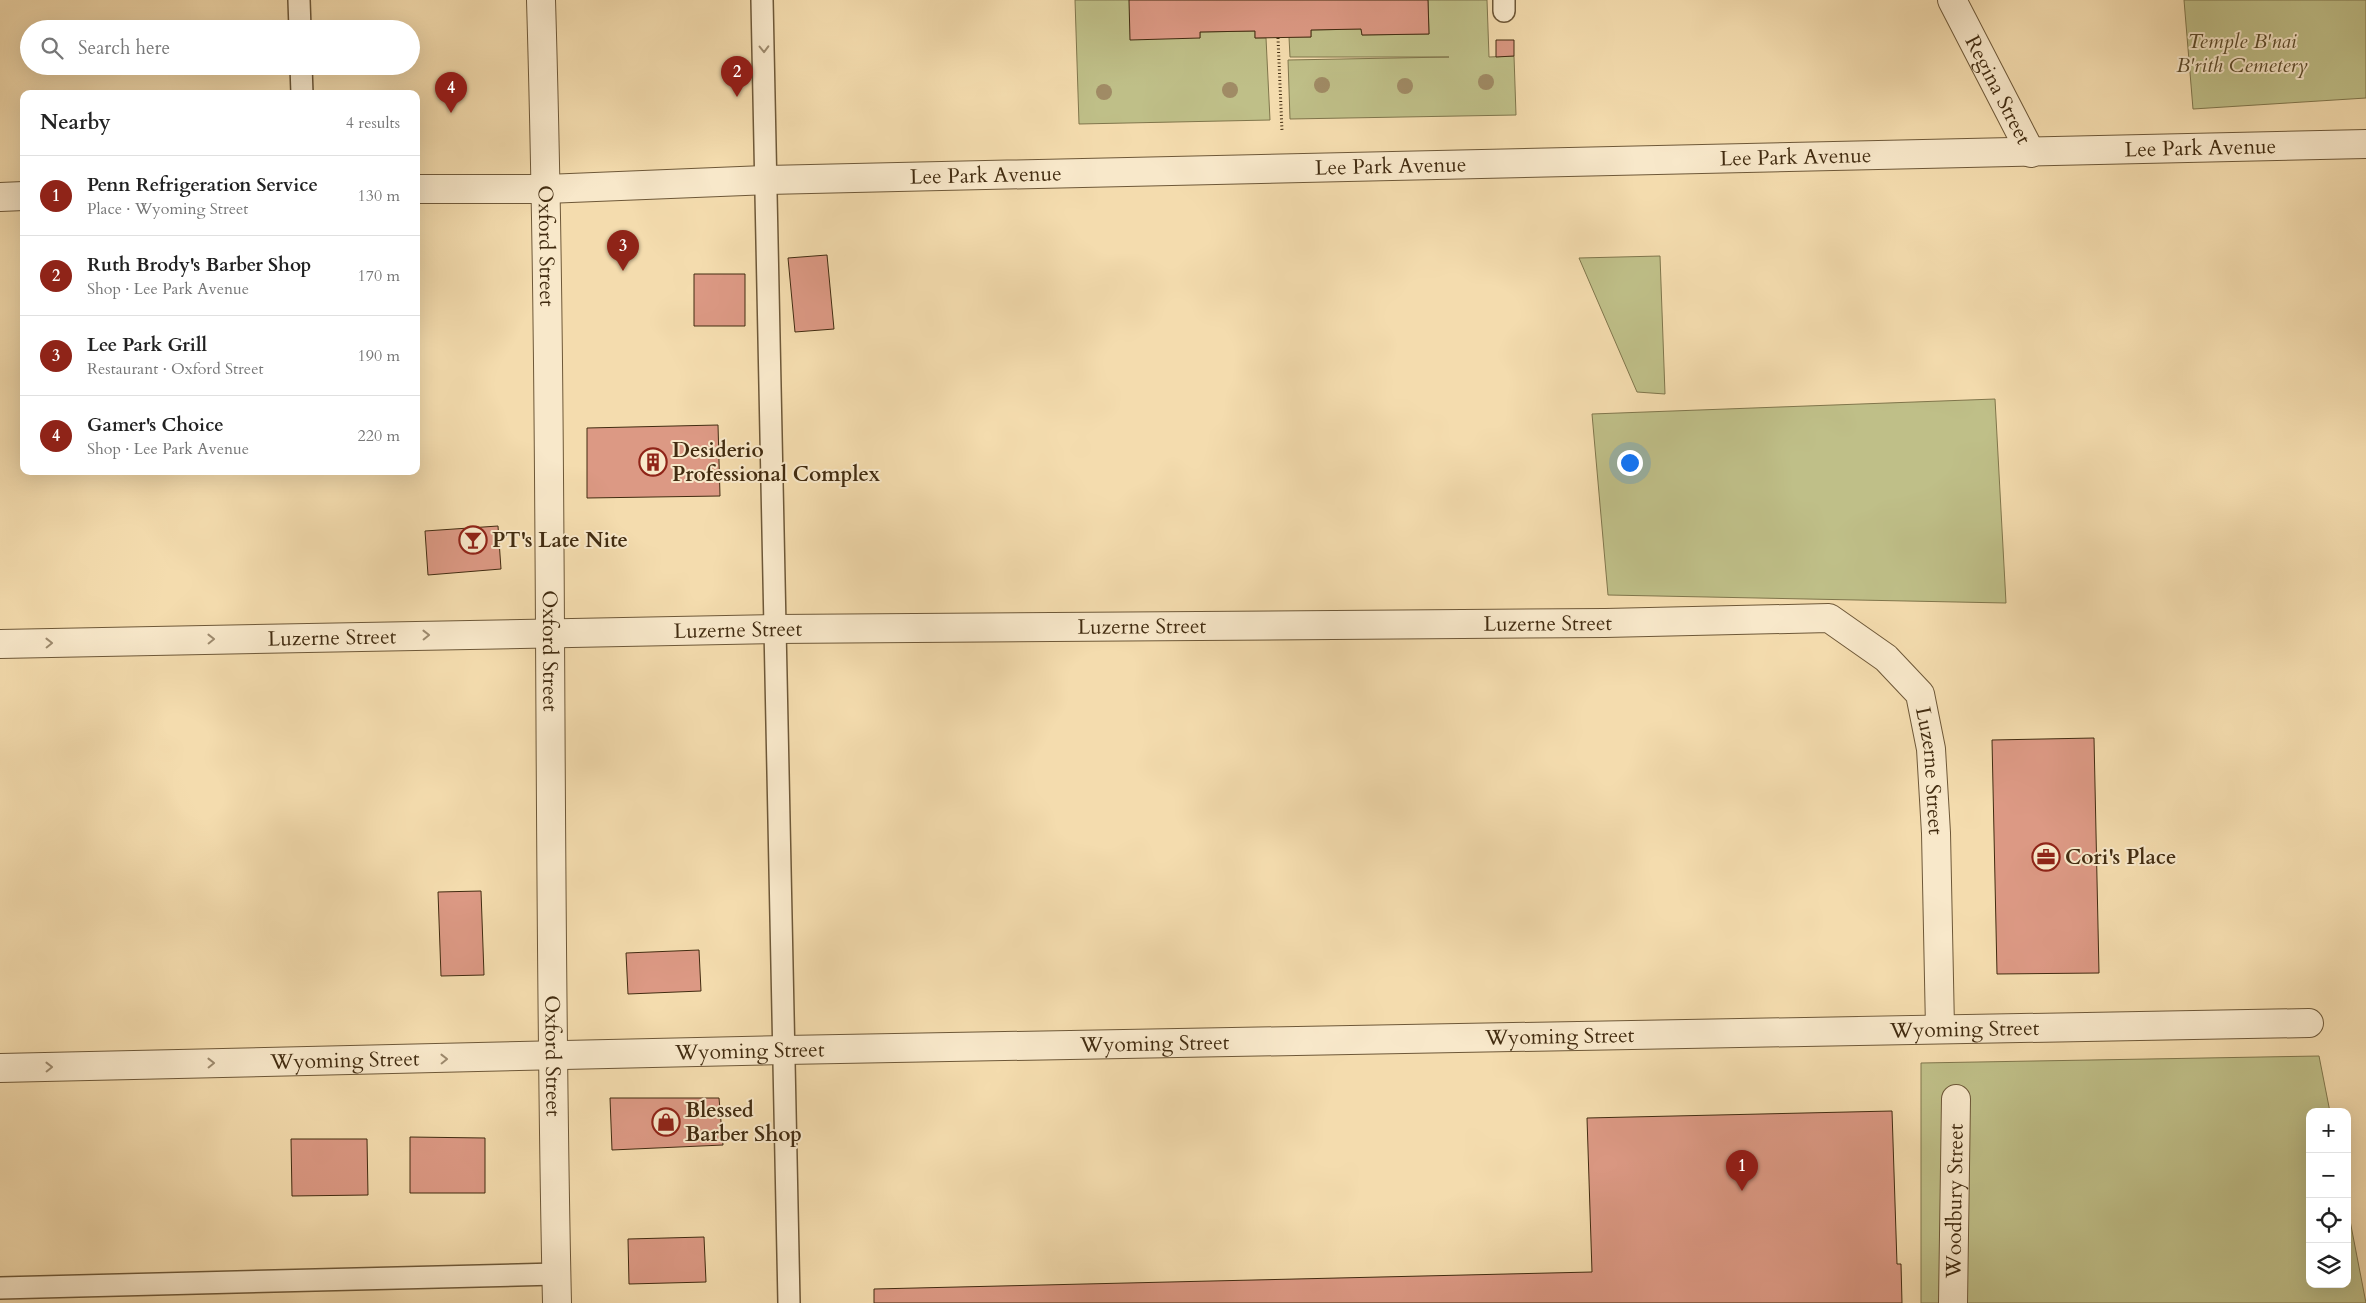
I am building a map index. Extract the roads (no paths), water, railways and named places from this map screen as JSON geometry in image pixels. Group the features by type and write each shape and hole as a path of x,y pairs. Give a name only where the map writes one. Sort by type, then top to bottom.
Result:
{"street":[{"name":"Oxford Street","path":"541,0 546,188 552,1056 557,1303"},
{"name":"Regina Street","path":"1952,0 2031,153"},
{"name":"Lee Park Avenue","path":"420,189 546,188 767,180 2366,144"},
{"path":"0,197 20,196"},
{"name":"Luzerne Street","path":"0,644 776,628 1595,623 1830,618 1886,658 1920,694 1931,749 1936,833 1940,1028"},
{"name":"Wyoming Street","path":"0,1068 785,1050 2309,1022"},
{"name":"Woodbury Street","path":"1953,1303 1956,1099"}],"lane":[{"path":"299,0 300,20"},
{"path":"762,0 789,1303"},
{"path":"301,75 302,90"},
{"path":"0,1274 1,1303"},
{"path":"0,1288 556,1274"}],"place":[{"name":"Ruth Brody's Barber Shop","path":"737,97"},
{"name":"Gamer's Choice","path":"451,113"},
{"name":"Lee Park Grill","path":"623,271"},
{"name":"Desiderio Professional Complex","path":"653,462"},
{"name":"PT's Late Nite","path":"473,540"},
{"name":"Cori's Place","path":"2046,857"},
{"name":"Blessed Barber Shop","path":"666,1122"},
{"name":"Penn Refrigeration Service","path":"1742,1191"}],"park label":[{"name":"Temple B'nai B'rith Cemetery","path":"2242,53"}]}
